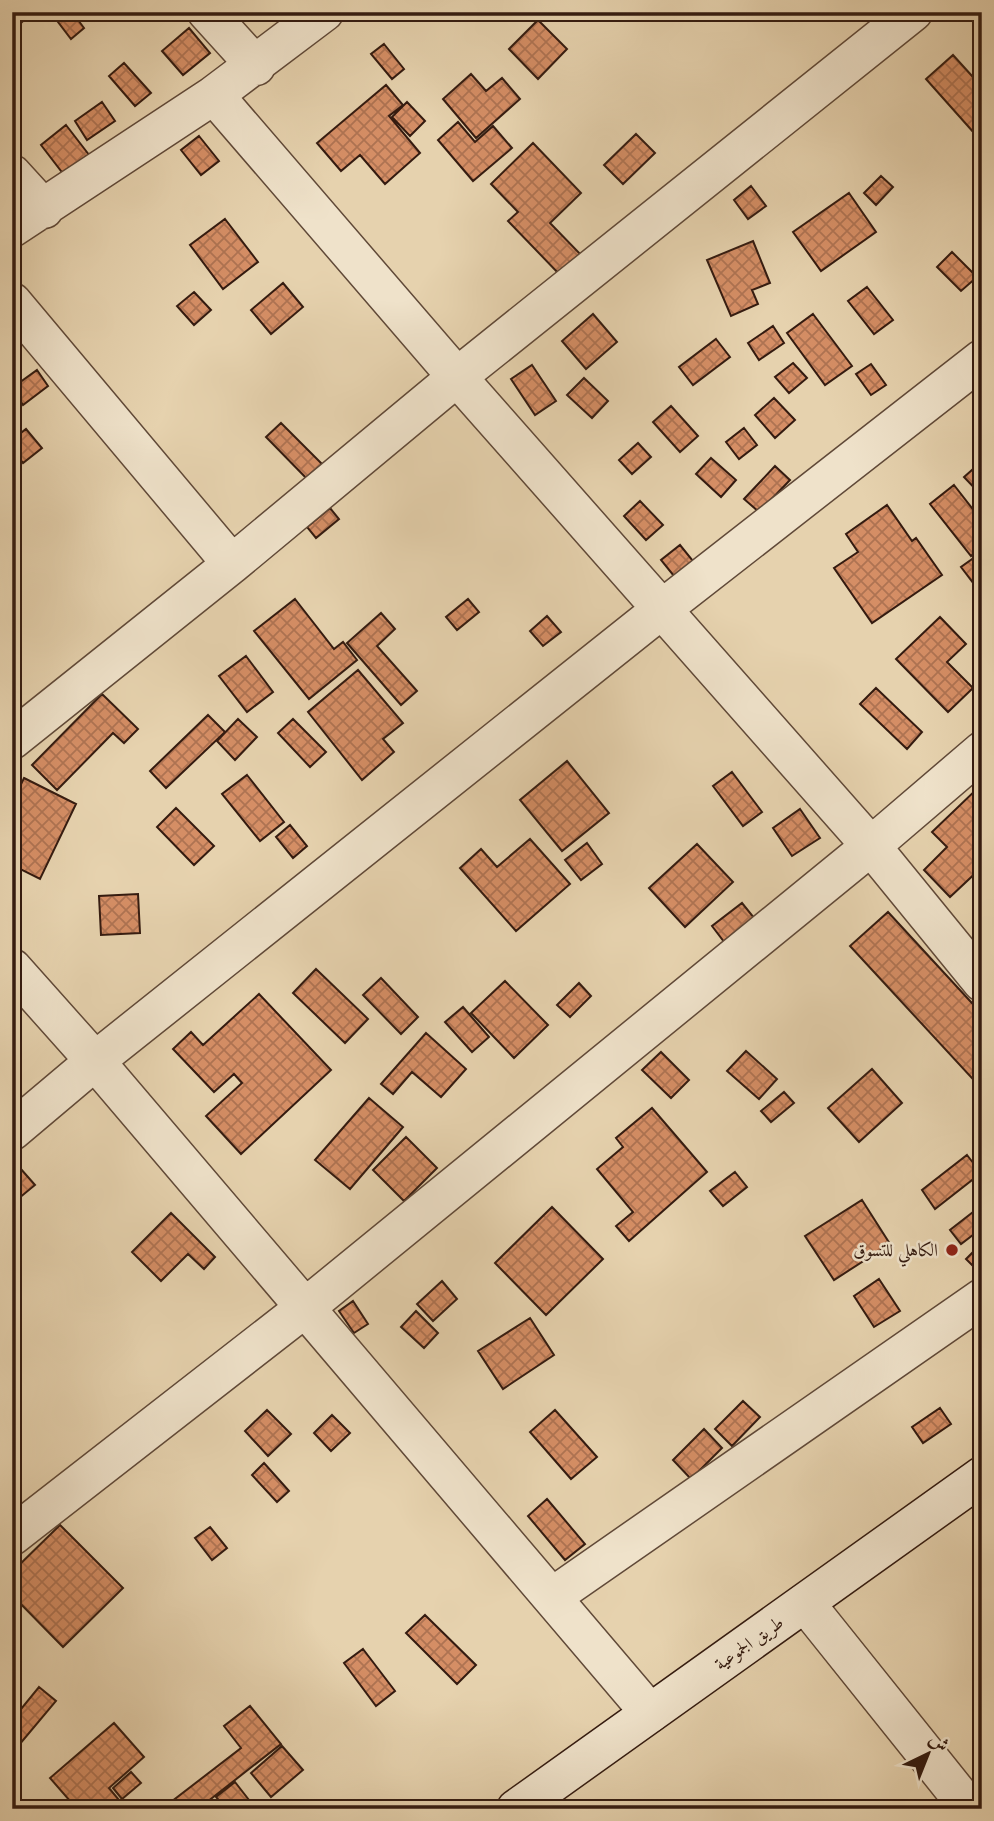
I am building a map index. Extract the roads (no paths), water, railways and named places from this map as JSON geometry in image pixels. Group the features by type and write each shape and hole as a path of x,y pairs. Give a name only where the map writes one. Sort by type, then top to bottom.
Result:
{"street":[{"path":"207,12 256,66"},
{"path":"12,228 256,66 324,12"},
{"path":"12,740 232,564 457,377 913,12"},
{"path":"214,95 457,377 871,846 982,982"},
{"path":"12,174 44,209"},
{"path":"12,302 232,564"},
{"path":"12,1131 94,1061 662,609 982,359"},
{"path":"12,1536 306,1307 871,846 982,751"},
{"path":"12,968 306,1307 650,1713"},
{"path":"552,1597 982,1298"},
{"name":"طريق الجموعية","path":"516,1809 982,1476"},
{"path":"805,1603 970,1809"}],"place":[{"name":"الكاهلي للتسوق","path":"952,1250"}]}
